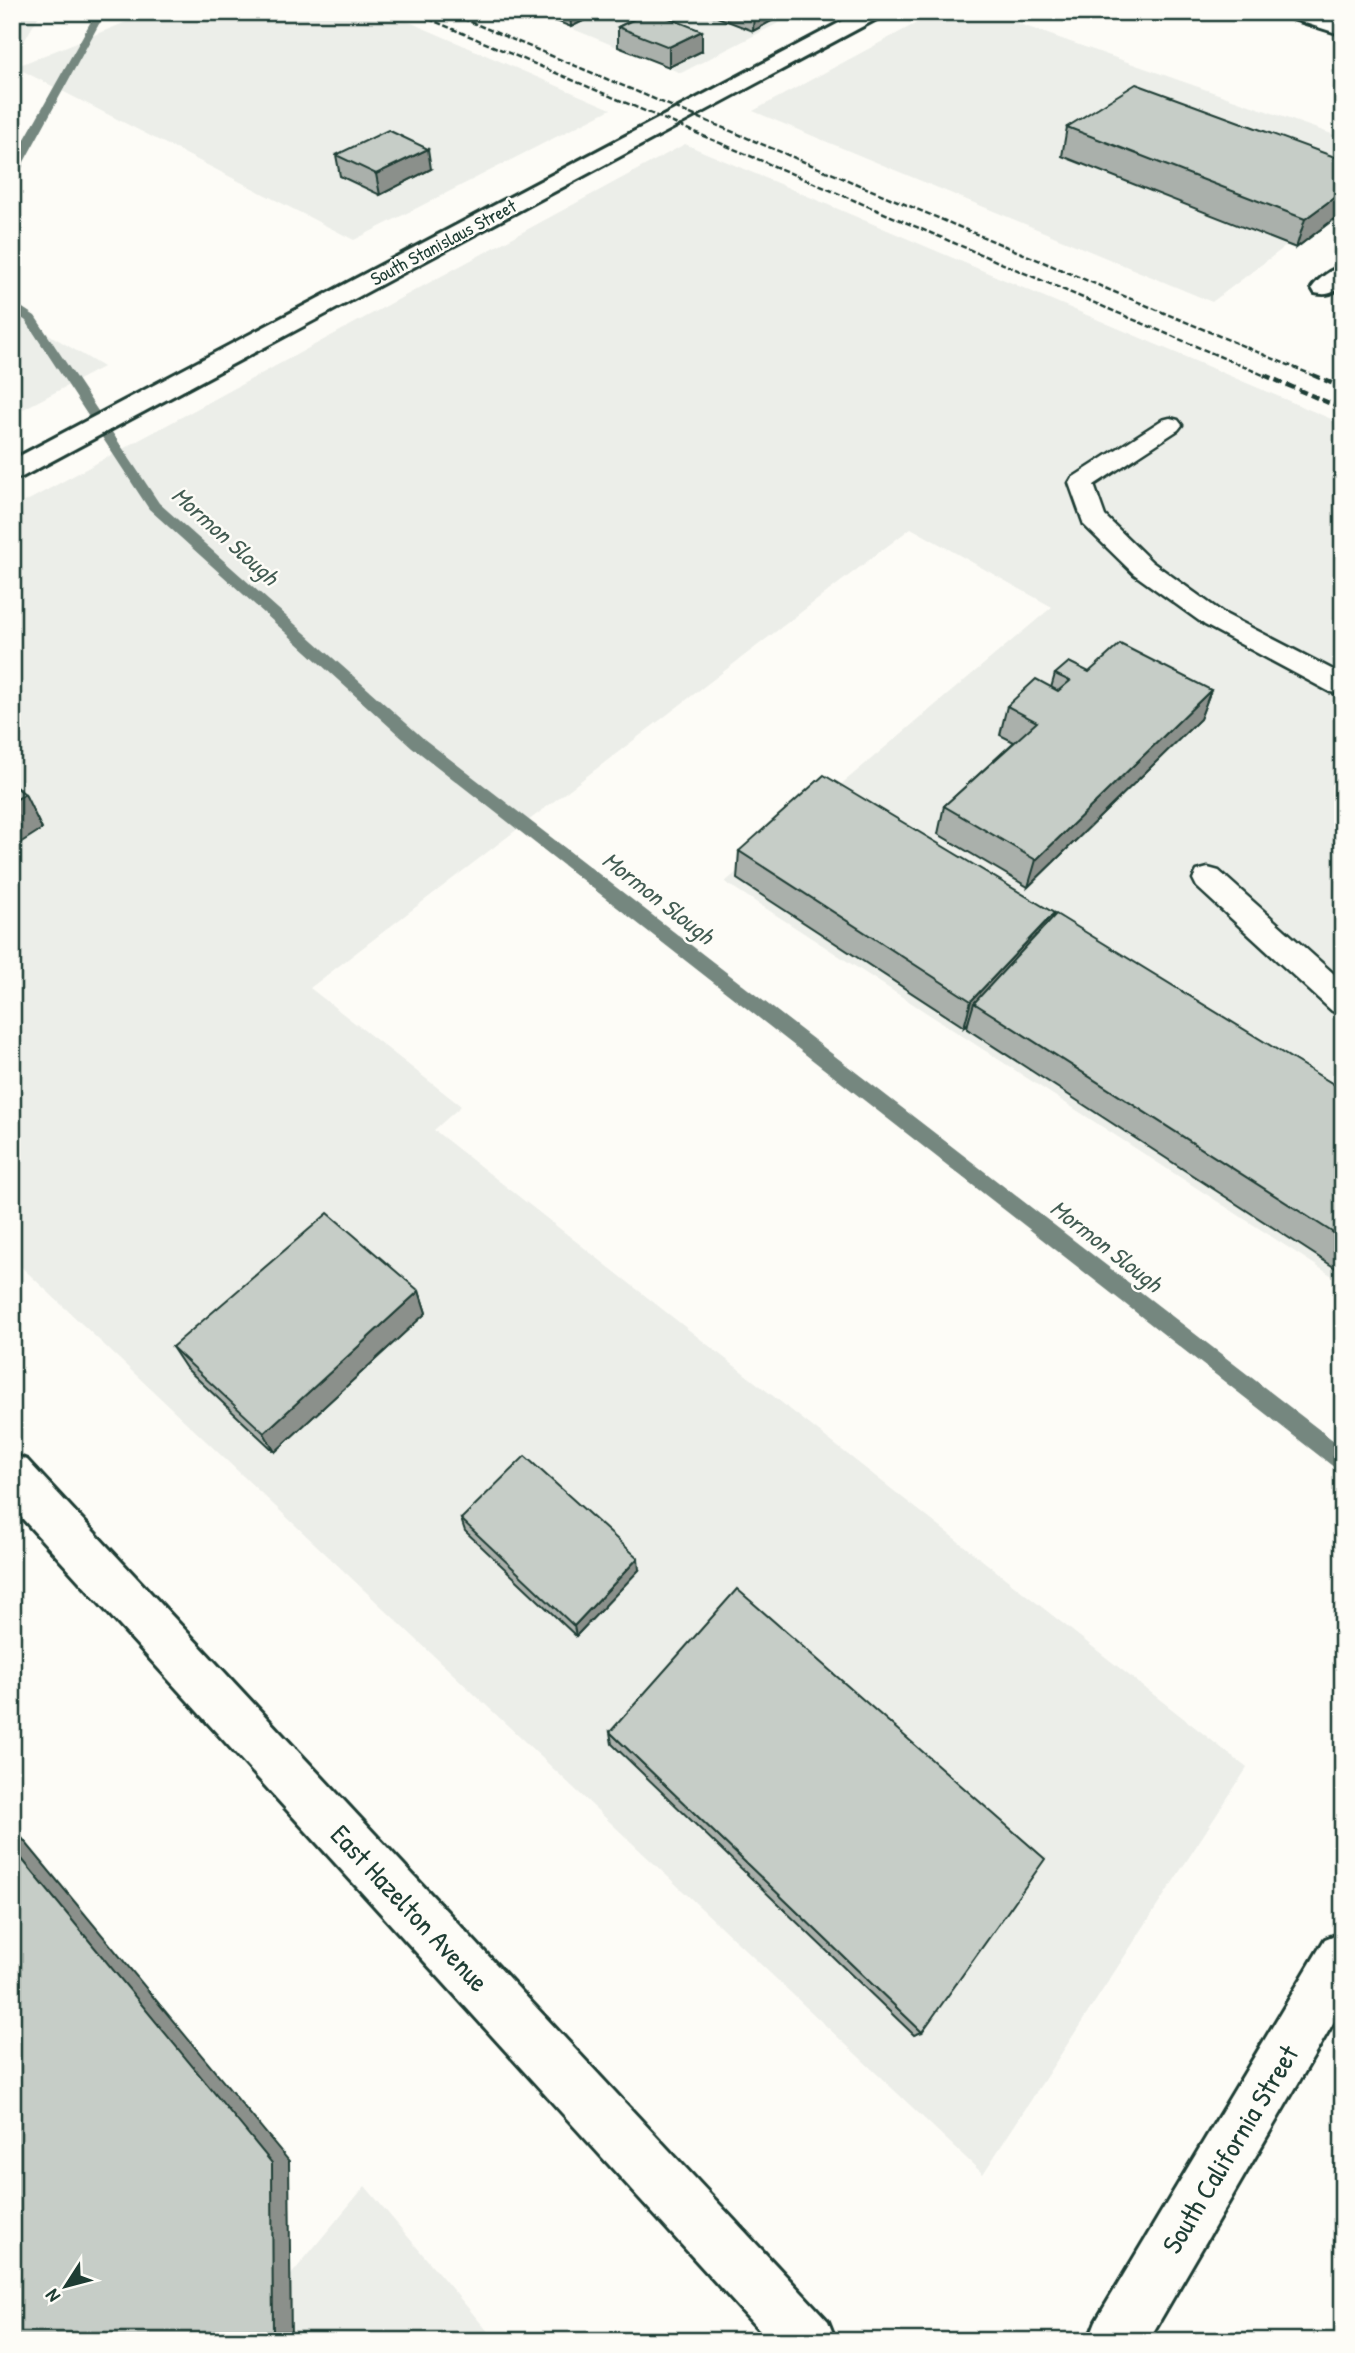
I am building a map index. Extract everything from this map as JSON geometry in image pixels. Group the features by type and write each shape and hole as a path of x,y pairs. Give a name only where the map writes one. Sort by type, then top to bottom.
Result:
{"street":[{"name":"South Stanislaus Street","path":"12,471 875,12"},
{"path":"1290,12 1343,29"},
{"name":"East Hazelton Avenue","path":"12,1475 808,2341"},
{"name":"South California Street","path":"1116,2341 1343,1957"}],"lane":[{"path":"1170,425 1081,483 1093,519 1143,568 1214,619 1342,684"},
{"path":"1208,879 1343,1002"}],"shaded area":[{"path":"12,12 41,12 12,62"},
{"path":"151,12 386,12 611,109 354,240 15,67"},
{"path":"531,12 800,12 681,73"},
{"path":"937,12 985,12 1343,138 1343,203 1212,302 753,111"},
{"path":"685,144 1343,424 1343,1283 725,882 1052,607 911,528 310,988 461,1106 434,1130 1247,1768 983,2174 12,1258 12,509"},
{"path":"12,312 103,367 12,415"},
{"path":"365,2186 496,2341 236,2341"}],"building":[{"path":"649,12 702,31 669,47 618,27"},
{"path":"1136,84 1343,160 1343,191 1305,219 1067,127"},
{"path":"388,130 428,149 376,174 336,155"},
{"path":"1120,644 1211,690 1036,860 944,806 1037,722 1007,706 1036,679 1058,691 1070,681 1055,674 1069,662 1089,672"},
{"path":"824,775 1054,913 971,1001 739,851"},
{"path":"12,784 25,794 12,802"},
{"path":"1056,914 1343,1090 1343,1239 974,1003"},
{"path":"328,1213 419,1291 264,1433 172,1347"},
{"path":"525,1456 638,1558 574,1626 461,1519"},
{"path":"737,1589 1045,1859 922,2032 610,1732"},
{"path":"12,1847 272,2163 273,2341 12,2341"}],"waterway":[{"name":"Mormon Slough","path":"12,180 18,162 95,23 105,12"},
{"name":"Mormon Slough","path":"12,305 31,319 154,506 418,743 1343,1461"}],"railway":[{"path":"413,12 1268,377"},
{"path":"447,12 1317,377"},
{"path":"1264,375 1343,409"},
{"path":"1313,375 1343,388"}]}
